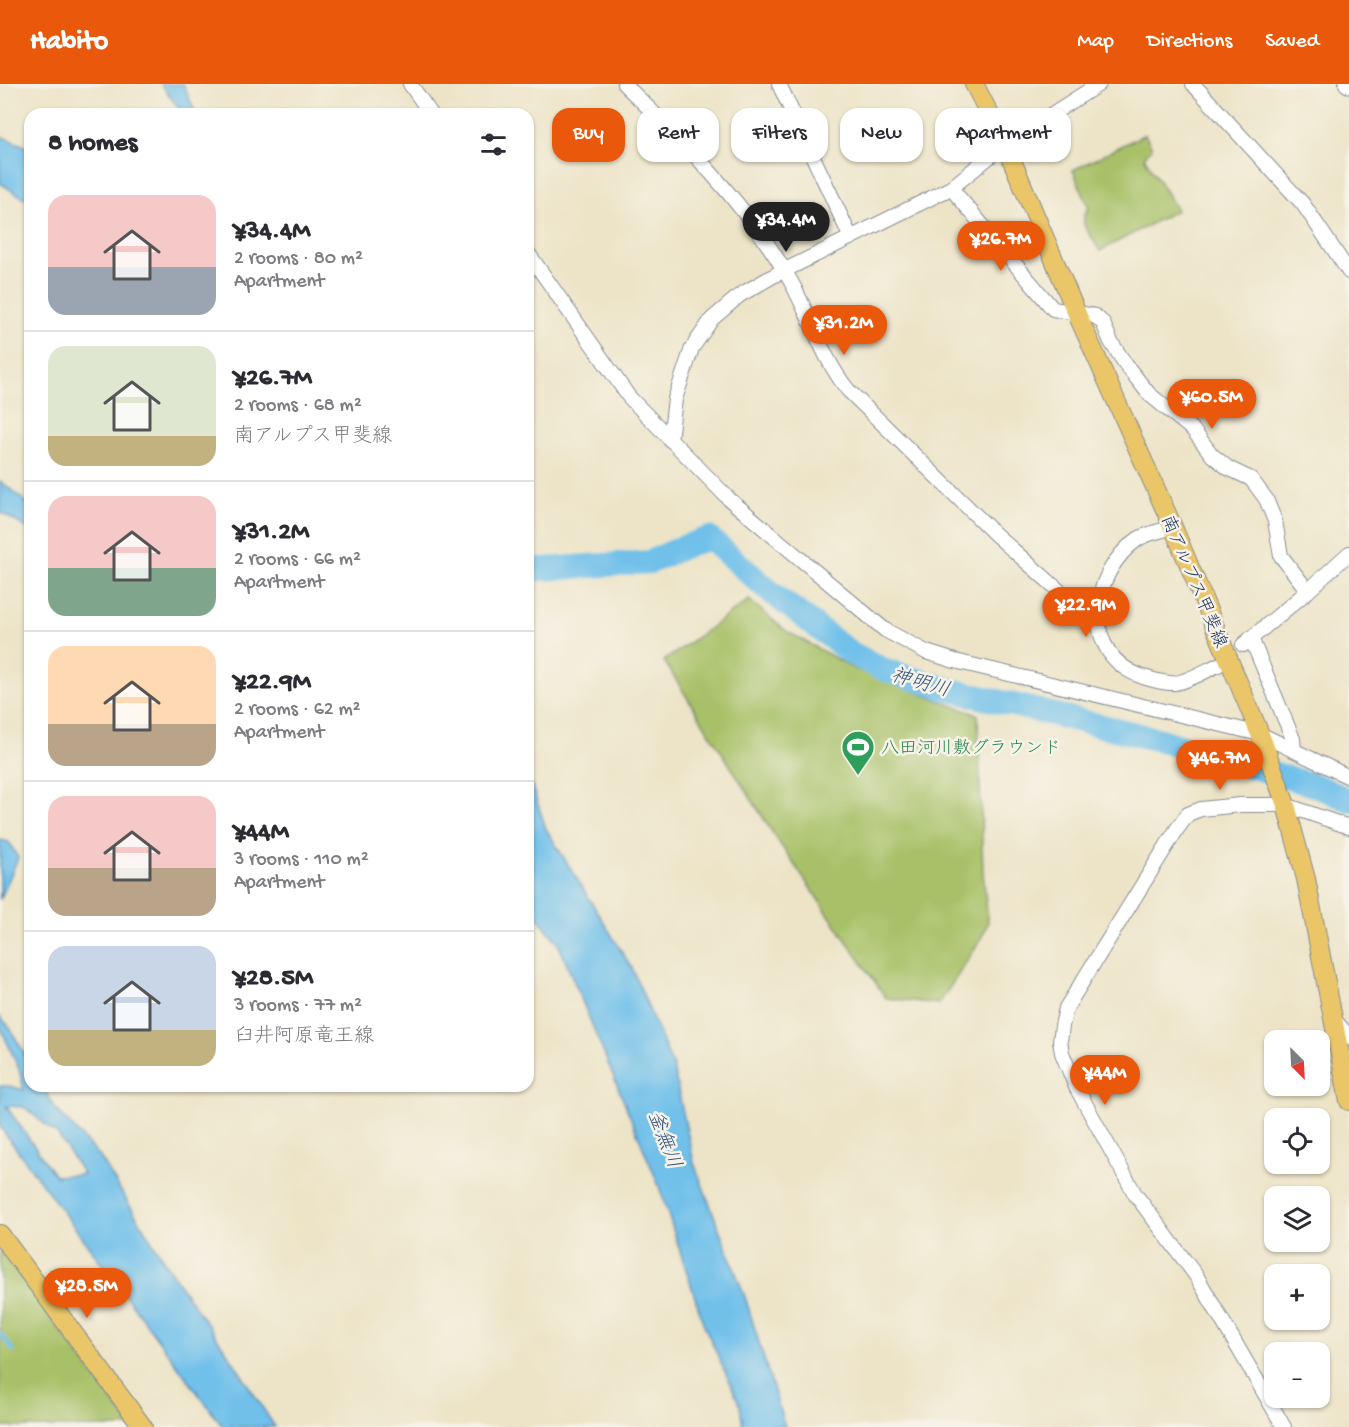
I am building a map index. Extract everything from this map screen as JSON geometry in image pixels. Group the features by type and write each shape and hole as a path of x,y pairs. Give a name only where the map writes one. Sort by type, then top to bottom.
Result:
{"main road":[{"name":"南アルプス甲斐線","path":"975,84 987,108"},
{"name":"南アルプス甲斐線","path":"1013,162 1077,314 1173,528 1260,734 1284,801 1306,879 1349,1101"},
{"path":"0,1234 143,1427"}],"street":[{"path":"410,84 426,108"},
{"path":"624,84 674,132 745,211 785,271 835,373 848,390 1005,543 1072,602 1097,609"},
{"path":"779,84 851,238"},
{"path":"1061,108 1099,84"},
{"path":"1193,84 1303,204 1349,272"},
{"path":"670,440 675,399 697,338 712,319 740,295 951,188 983,162"},
{"path":"951,188 1053,309 1095,316 1103,323 1111,342 1149,394 1192,430 1212,455 1228,468 1251,479 1266,500 1275,521 1281,556 1308,591"},
{"path":"534,262 629,397 729,499 885,630 926,652 955,661 1260,734 1349,777"},
{"path":"1173,528 1139,538 1118,558 1104,581 1097,609 1098,624 1108,649 1117,662 1131,673 1153,681 1175,683 1218,665"},
{"path":"1294,750 1293,739 1247,642 1349,553"},
{"path":"1284,1427 1197,1277 1135,1194 1076,1087 1062,1053 1060,1041 1066,1008 1188,814 1201,809 1284,801 1349,827"},
{"path":"1332,1016 1349,1037"}],"green space":[{"path":"1145,134 1152,148 1144,157 1177,210 1100,251 1084,225 1084,215 1089,208 1073,170"},
{"name":"八田河川敷グラウンド","path":"749,600 786,631 853,668 978,715 983,872 988,923 980,941 939,1004 886,998 776,838 664,661"},
{"path":"0,1249 131,1426 131,1427 0,1427"}],"water":[{"path":"161,84 183,84 193,108 179,108"},
{"path":"0,136 24,146 24,198 0,183"},
{"path":"0,481 24,500 24,526 0,512"},
{"name":"釜無川","path":"534,792 546,829 632,968 673,1067 694,1163 745,1297 785,1427 743,1427 740,1405 704,1325 659,1186 558,943 534,913"},
{"path":"0,840 9,842 18,858 0,900"},
{"path":"0,1017 8,1025 24,1053 24,1090 19,1069 0,1026"},
{"path":"0,1086 24,1090 24,1092 46,1092 55,1108 100,1157 170,1271 229,1355 275,1427 223,1427 0,1127","holes":["6,1106 24,1107 58,1135 83,1174 55,1176"]}],"waterway":[{"name":"神明川","path":"534,570 650,562 709,538 773,594 851,653 882,669 943,688 1160,740 1317,786 1349,800"},
{"path":"0,1333 13,1350"}],"place":[{"name":"八田河川敷グラウンド","path":"858,776"}]}
